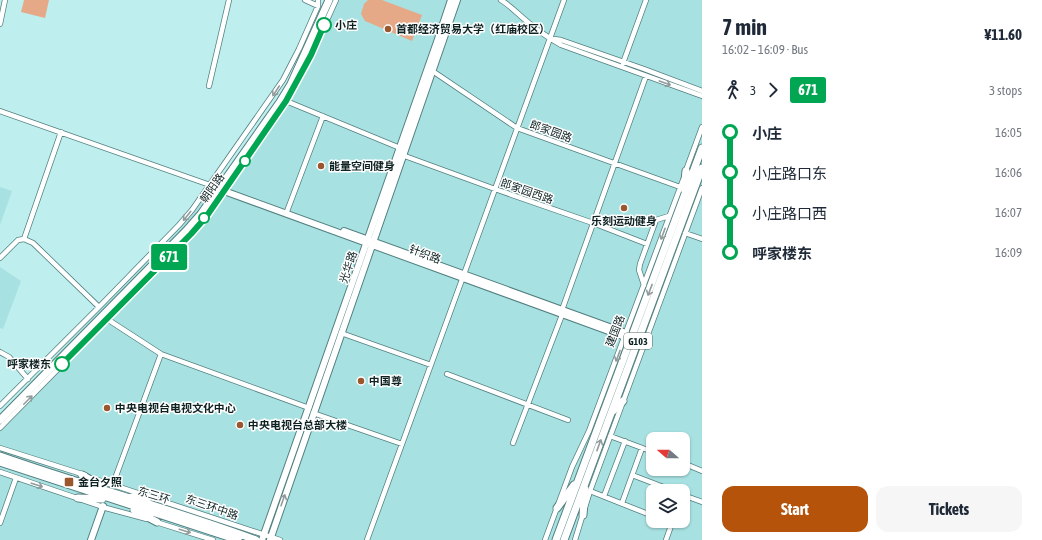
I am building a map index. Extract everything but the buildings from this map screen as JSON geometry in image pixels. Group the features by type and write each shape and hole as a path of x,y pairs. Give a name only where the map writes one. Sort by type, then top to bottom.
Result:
{"highway":[{"name":"朝阳路","path":"289,83 325,0"},
{"name":"朝阳路","path":"0,420 201,214 280,102 329,0"},
{"name":"建国路","path":"568,516 611,412 687,201 702,148"},
{"name":"建国路","path":"582,480 583,469 687,201 702,168"},
{"path":"686,171 687,201"},
{"path":"687,201 702,186"},
{"name":"朝阳路","path":"0,414 184,229 219,188"},
{"path":"611,412 623,401"},
{"name":"东三环","path":"0,456 21,466 116,498 256,540"},
{"name":"东三环","path":"0,462 21,466"},
{"path":"563,493 583,469"},
{"path":"82,474 116,498 157,522"},
{"path":"557,508 582,480"},
{"path":"582,480 583,515"},
{"path":"78,498 154,498"},
{"name":"G103","path":"556,540 568,516"},
{"name":"G103","path":"564,540 568,516"},
{"name":"东三环","path":"213,528 238,540"}],"main road":[{"name":"光华路","path":"267,538 370,242 402,155 451,0"},
{"name":"光华路","path":"311,410 340,333 400,148 457,0"},
{"name":"针织路","path":"219,188 626,335"},
{"path":"91,540 104,507"},
{"path":"94,540 104,507"}],"street":[{"path":"0,24 5,0"},
{"path":"209,86 229,0"},
{"path":"305,0 318,6"},
{"name":"朝阳路","path":"0,406 179,225 219,188 286,101 289,83 299,49 318,6 318,0"},
{"name":"朝阳路","path":"0,428 206,217 219,188 289,83 311,55 336,0"},
{"path":"501,0 508,4 524,19 550,39 561,40 622,64 702,91"},
{"path":"367,540 564,0"},
{"path":"622,64 646,0"},
{"path":"622,64 646,76 702,96"},
{"name":"郎家园路","path":"430,69 517,128 680,187"},
{"path":"513,443 594,224 646,76"},
{"path":"286,101 400,148"},
{"path":"0,111 219,188"},
{"path":"287,212 323,116"},
{"name":"建国路","path":"545,540 572,467 589,431 626,335 702,127"},
{"path":"24,239 61,132"},
{"name":"郎家园西路","path":"402,155 647,244"},
{"path":"575,540 590,491 702,186"},
{"path":"644,285 639,270 647,244 656,220 669,216"},
{"path":"685,233 702,239"},
{"path":"0,258 18,240 24,239 32,243 99,307"},
{"path":"107,319 160,354 402,444"},
{"path":"340,333 431,365"},
{"path":"0,352 9,357 28,379"},
{"path":"113,484 160,354"},
{"path":"447,374 568,420"},
{"path":"610,436 646,449"},
{"path":"604,496 625,442"},
{"name":"东三环中路","path":"0,448 113,484 267,538 280,540"},
{"path":"622,503 642,448"},
{"path":"690,466 702,471"},
{"path":"0,472 104,507 157,522 202,538 213,540"},
{"path":"632,475 656,484"},
{"path":"0,523 16,478"},
{"path":"590,491 646,513"},
{"path":"690,498 702,502"},
{"path":"666,540 670,528"}],"shaded area":[{"path":"24,0 49,0 45,18 21,12"},
{"path":"327,0 702,0 702,540 0,540 0,415 215,187 281,97"},
{"path":"368,0 382,0 422,15 412,41 365,21 361,14 364,4"},
{"path":"0,187 12,191 0,225"},
{"path":"0,267 21,281 3,329 0,328"}],"bus line":[{"name":"671","path":"62,364 206,217 286,101 311,55 324,25"}],"place":[{"name":"小庄","path":"324,25"},
{"name":"首都经济贸易大学（红庙校区）","path":"388,29"},
{"name":"能量空间健身","path":"321,166"},
{"name":"乐刻运动健身","path":"624,208"},
{"name":"呼家楼东","path":"62,364"},
{"name":"中国尊","path":"361,381"},
{"name":"中央电视台电视文化中心","path":"107,408"},
{"name":"中央电视台总部大楼","path":"240,425"},
{"name":"金台夕照","path":"69,482"}]}
